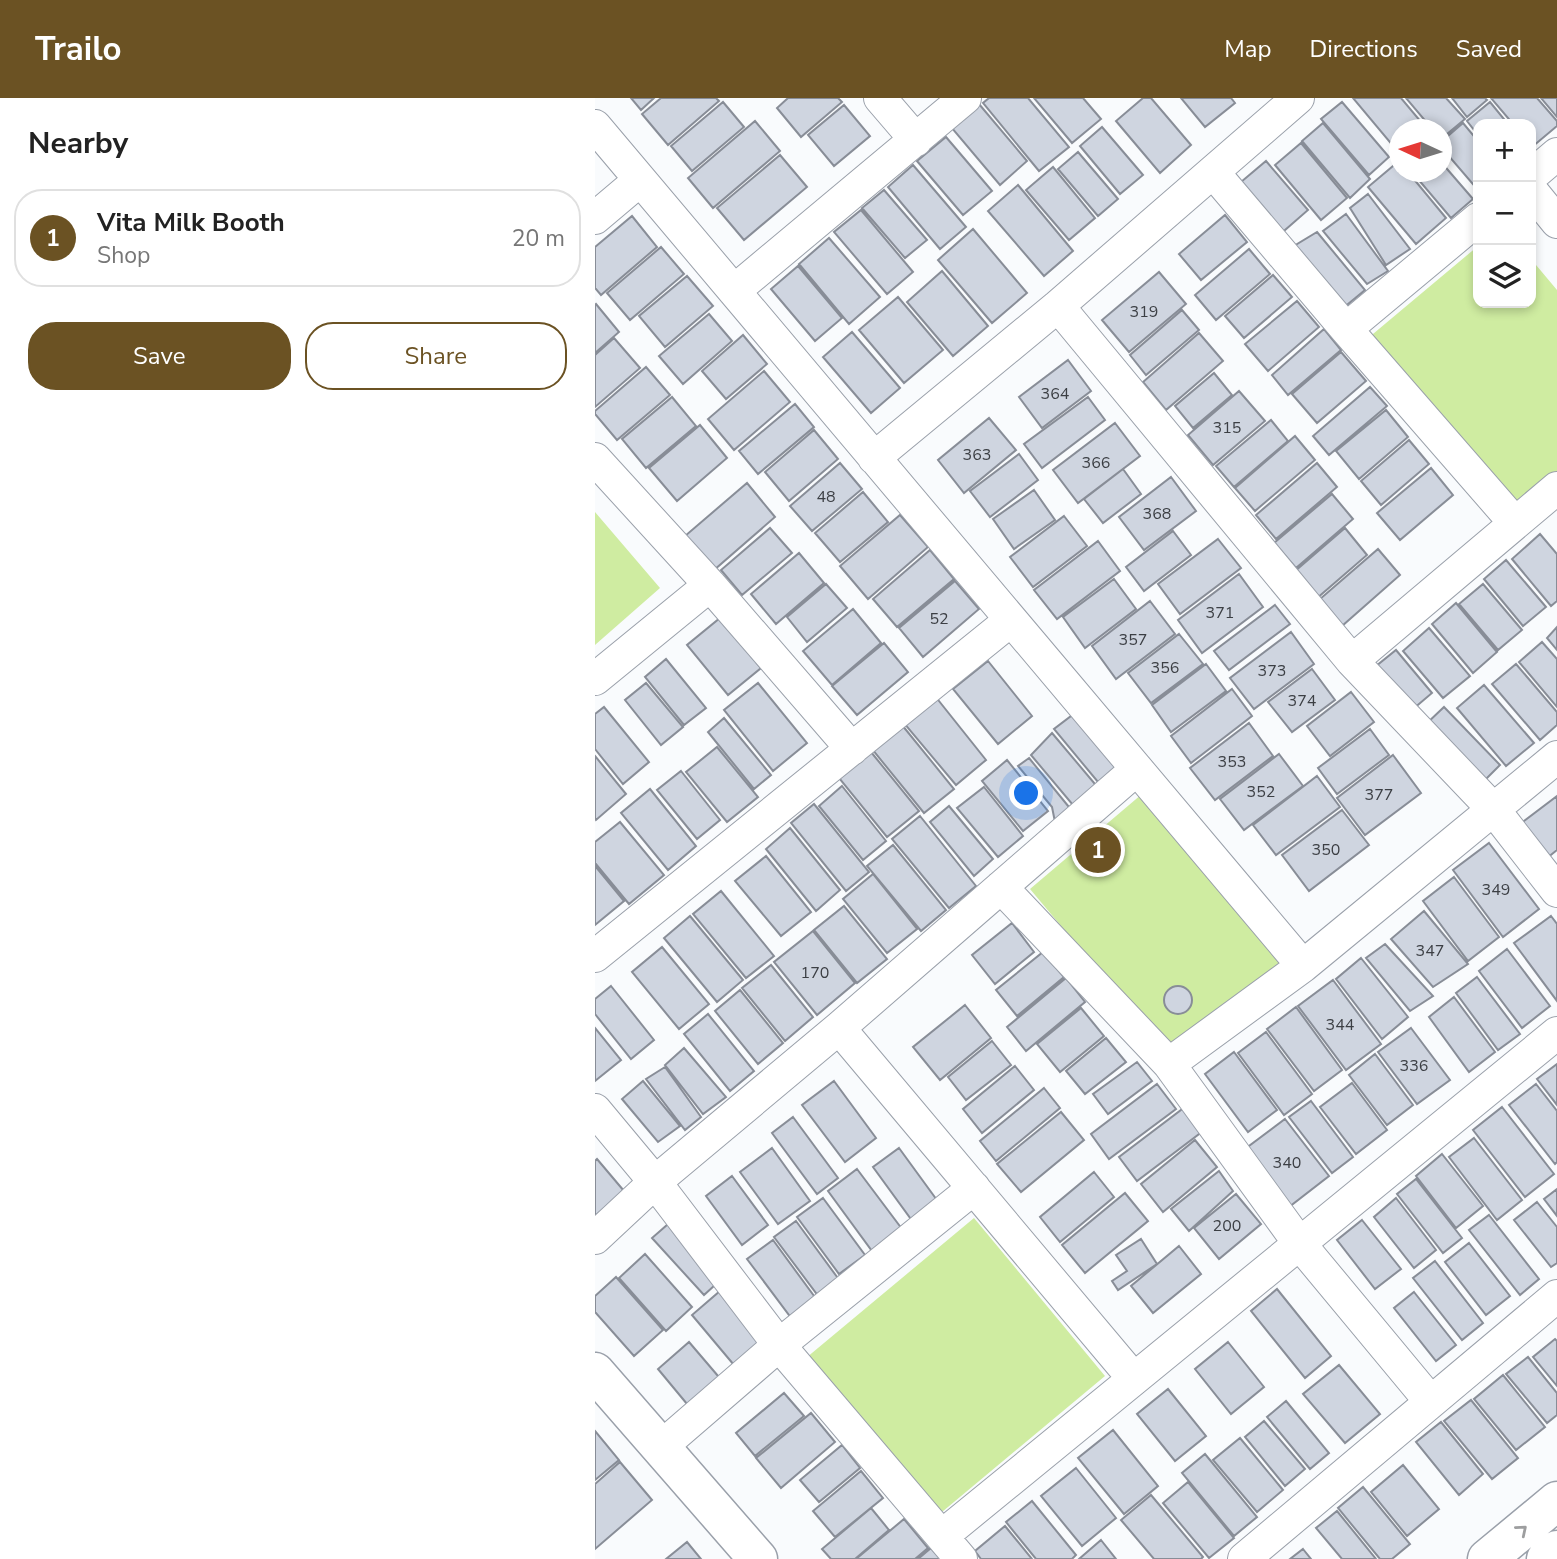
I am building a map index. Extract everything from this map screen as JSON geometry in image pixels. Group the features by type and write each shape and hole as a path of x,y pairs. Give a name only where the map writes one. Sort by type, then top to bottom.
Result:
{"street":[{"path":"880,98 916,140"},
{"path":"734,291 965,98"},
{"path":"874,457 1058,306 1298,98"},
{"path":"595,126 1303,966"},
{"path":"1536,172 1557,154"},
{"path":"1213,172 1515,523"},
{"path":"595,218 640,180"},
{"path":"1536,196 1557,222"},
{"path":"1346,329 1473,223"},
{"path":"1058,306 1352,661 1494,810 1557,891"},
{"path":"595,459 710,584 852,749"},
{"path":"1352,661 1557,488"},
{"path":"595,679 710,584"},
{"path":"595,956 1011,620"},
{"path":"1169,1064 1303,966 1557,757"},
{"path":"595,1238 656,1182 839,1028 1137,769"},
{"path":"1001,887 1169,1064 1299,1243 1431,1402"},
{"path":"839,1028 1134,1379"},
{"path":"595,1110 656,1182 779,1345 952,1547 1134,1379 1557,1033"},
{"path":"661,1447 779,1345 974,1188"},
{"path":"1244,1559 1557,1296"},
{"path":"595,1372 758,1559"},
{"path":"1487,1559 1557,1501"},
{"path":"1546,1559 1557,1550"}],"green space":[{"path":"1473,250 1473,308 1536,308 1536,265 1557,290 1557,473 1510,512 1367,339"},
{"path":"595,512 660,588 595,645"},
{"path":"1142,794 1282,961 1170,1056 1030,889"},
{"path":"974,1218 1105,1376 936,1517 806,1358"}],"building":[{"path":"631,98 654,98 641,110"},
{"path":"661,98 716,98 719,101 668,145 642,114"},
{"path":"788,98 838,98 842,102 801,137 777,108"},
{"path":"989,98 1028,98 1069,147 1039,171 983,103"},
{"path":"1034,98 1083,98 1101,119 1072,143"},
{"path":"1143,98 1151,98 1191,145 1160,173 1116,121"},
{"path":"1181,98 1231,98 1235,103 1205,127"},
{"path":"1353,98 1401,98 1419,119 1389,119 1389,141"},
{"path":"1406,98 1446,98 1465,119 1452,130 1452,119 1424,119"},
{"path":"1452,98 1485,98 1487,100 1467,117"},
{"path":"1491,98 1537,98 1557,121 1557,126 1536,144 1536,119 1509,119"},
{"path":"1541,98 1557,98 1557,117"},
{"path":"723,102 744,127 692,171 671,146"},
{"path":"1342,102 1389,157 1369,175 1321,119"},
{"path":"1490,102 1504,119 1473,119 1473,129 1467,121"},
{"path":"979,104 1027,161 1000,185 951,127"},
{"path":"844,105 870,136 834,166 808,135"},
{"path":"755,121 780,151 713,208 688,178"},
{"path":"1323,123 1370,179 1350,198 1302,141"},
{"path":"1463,123 1473,135 1473,184 1452,160 1452,132"},
{"path":"1102,127 1143,175 1120,194 1080,146"},
{"path":"946,137 992,191 963,215 917,161"},
{"path":"1301,143 1347,198 1321,220 1275,165"},
{"path":"1078,152 1118,199 1098,216 1058,169"},
{"path":"780,155 807,187 744,240 717,208"},
{"path":"1266,161 1308,210 1277,237 1235,187"},
{"path":"913,165 966,227 940,249 888,187"},
{"path":"1053,167 1095,218 1069,240 1026,190"},
{"path":"1389,169 1389,182 1416,182 1446,218 1416,244 1368,187"},
{"path":"1452,175 1473,199 1451,218 1420,182 1452,182"},
{"path":"1018,185 1073,251 1044,276 988,211"},
{"path":"884,190 927,240 905,258 862,208"},
{"path":"1368,194 1410,249 1386,265 1350,208"},
{"path":"861,210 913,272 887,294 834,232"},
{"path":"1346,214 1388,271 1367,284 1323,231"},
{"path":"1225,215 1247,242 1201,280 1179,254"},
{"path":"632,216 657,247 601,295 595,288 595,247"},
{"path":"973,229 1027,293 992,323 938,260"},
{"path":"1317,232 1365,290 1342,309 1289,249"},
{"path":"829,238 880,297 849,324 799,264"},
{"path":"661,247 684,274 630,320 607,293"},
{"path":"1249,249 1270,274 1216,320 1195,295"},
{"path":"798,266 842,318 815,341 771,289"},
{"path":"942,271 988,326 953,356 907,302"},
{"path":"1159,272 1186,304 1129,352 1102,320"},
{"path":"1273,275 1292,297 1244,338 1225,316"},
{"path":"687,276 713,306 665,347 639,316"},
{"path":"898,297 943,350 904,383 859,330"},
{"path":"1297,301 1319,327 1268,371 1245,344"},
{"path":"595,305 619,332 595,353"},
{"path":"1182,310 1199,330 1146,375 1130,355"},
{"path":"709,314 732,341 683,384 659,356"},
{"path":"1324,329 1341,350 1288,395 1272,375"},
{"path":"852,332 900,388 871,413 823,357"},
{"path":"1199,333 1223,361 1166,410 1143,382"},
{"path":"743,335 767,364 726,399 702,371"},
{"path":"614,338 640,368 595,407 595,355"},
{"path":"1341,352 1366,381 1317,423 1292,394"},
{"path":"1068,360 1091,391 1042,428 1019,397"},
{"path":"646,367 670,395 617,440 595,411"},
{"path":"764,371 790,402 734,450 708,419"},
{"path":"1214,373 1232,395 1193,428 1175,406"},
{"path":"1370,387 1387,406 1329,455 1313,436"},
{"path":"1239,391 1265,421 1213,465 1188,435"},
{"path":"672,397 696,426 646,468 622,439"},
{"path":"1088,397 1105,420 1042,468 1024,444"},
{"path":"795,404 814,427 758,474 739,451"},
{"path":"1386,410 1408,437 1359,479 1336,451"},
{"path":"989,418 1016,450 964,493 938,460"},
{"path":"1271,420 1288,441 1234,487 1216,466"},
{"path":"1115,423 1140,456 1078,503 1053,470"},
{"path":"700,425 727,458 677,501 649,468"},
{"path":"814,430 838,459 789,501 765,472"},
{"path":"1295,436 1315,460 1255,511 1235,488"},
{"path":"1409,440 1429,464 1381,505 1361,481"},
{"path":"1019,454 1038,480 990,517 970,491"},
{"path":"840,463 862,489 812,531 790,506"},
{"path":"1317,463 1337,487 1276,539 1256,515"},
{"path":"1431,468 1453,495 1400,540 1377,513"},
{"path":"1123,469 1141,494 1103,523 1084,499"},
{"path":"1171,477 1196,511 1144,550 1119,517"},
{"path":"747,483 775,517 714,570 685,536"},
{"path":"1034,490 1055,520 1014,549 993,519"},
{"path":"863,492 888,522 840,562 815,533"},
{"path":"1332,494 1353,519 1296,568 1274,543"},
{"path":"900,515 928,547 868,599 840,566"},
{"path":"1064,516 1087,546 1033,587 1010,557"},
{"path":"770,528 792,553 742,595 721,570"},
{"path":"1345,528 1367,555 1316,599 1294,572"},
{"path":"1173,531 1191,555 1144,591 1126,567"},
{"path":"1540,534 1557,554 1557,601 1551,606 1512,559"},
{"path":"1218,539 1241,568 1180,614 1158,584"},
{"path":"1098,541 1120,571 1057,619 1034,590"},
{"path":"1378,549 1400,575 1342,626 1320,599"},
{"path":"930,550 954,579 897,627 873,599"},
{"path":"799,553 824,583 776,624 751,594"},
{"path":"1506,560 1546,607 1523,626 1484,579"},
{"path":"1239,574 1263,607 1202,653 1178,620"},
{"path":"1114,579 1136,609 1085,648 1063,617"},
{"path":"955,581 979,609 923,657 899,628"},
{"path":"826,584 847,608 807,642 787,617"},
{"path":"1483,584 1522,630 1498,650 1459,604"},
{"path":"1150,601 1175,634 1116,679 1092,646"},
{"path":"1456,603 1497,652 1473,673 1432,624"},
{"path":"1275,605 1290,624 1229,670 1214,651"},
{"path":"853,609 881,643 832,685 803,651"},
{"path":"720,618 761,668 728,695 687,645"},
{"path":"1557,627 1557,650 1547,638"},
{"path":"1429,628 1470,676 1443,698 1403,651"},
{"path":"1291,632 1314,664 1254,709 1230,678"},
{"path":"1179,634 1203,664 1151,703 1128,673"},
{"path":"1542,642 1557,659 1557,707 1519,662"},
{"path":"884,643 908,672 857,715 832,686"},
{"path":"1396,650 1432,693 1406,715 1370,671"},
{"path":"666,659 706,708 684,725 645,677"},
{"path":"988,661 1032,716 998,744 953,689"},
{"path":"1206,664 1226,691 1171,732 1152,705"},
{"path":"1516,664 1557,712 1557,725 1540,740 1492,684"},
{"path":"1312,669 1335,700 1292,732 1268,702"},
{"path":"646,683 683,727 661,745 625,700"},
{"path":"758,683 807,743 773,771 724,710"},
{"path":"1484,685 1534,743 1506,766 1457,708"},
{"path":"1232,689 1252,716 1191,763 1171,736"},
{"path":"1351,692 1374,722 1330,756 1307,726"},
{"path":"935,696 986,760 956,785 903,722"},
{"path":"604,707 649,762 623,784 595,749 595,714"},
{"path":"1444,707 1500,765 1480,785 1425,725"},
{"path":"1079,710 1125,768 1103,788 1054,729"},
{"path":"724,718 771,775 754,789 708,732"},
{"path":"1249,723 1273,756 1215,800 1190,768"},
{"path":"902,725 954,789 924,813 872,749"},
{"path":"1370,729 1389,755 1337,794 1318,768"},
{"path":"1052,733 1100,790 1078,811 1031,755"},
{"path":"717,747 758,797 727,822 686,772"},
{"path":"871,752 919,811 887,837 839,778"},
{"path":"1279,754 1303,786 1244,830 1220,799"},
{"path":"1393,755 1421,793 1365,835 1337,798"},
{"path":"595,756 626,794 596,820 595,818"},
{"path":"1029,758 1073,812 1056,827 1052,807 1018,766"},
{"path":"1007,760 1048,811 1023,831 982,781"},
{"path":"681,771 720,820 697,839 657,790"},
{"path":"1317,776 1340,807 1276,855 1253,825"},
{"path":"842,786 886,841 863,860 819,806"},
{"path":"984,787 1023,836 998,857 957,808"},
{"path":"650,789 696,846 668,870 621,813"},
{"path":"1557,796 1557,850 1542,862 1516,827"},
{"path":"814,804 869,872 846,891 791,823"},
{"path":"949,806 993,859 974,876 930,822"},
{"path":"1342,810 1369,845 1309,891 1282,855"},
{"path":"920,816 976,886 949,908 892,839"},
{"path":"620,822 664,875 629,904 595,863 595,842"},
{"path":"790,828 840,890 816,911 766,849"},
{"path":"1489,843 1539,909 1503,937 1453,870"},
{"path":"893,845 946,910 921,931 867,866"},
{"path":"766,856 811,912 781,936 735,881"},
{"path":"595,866 624,901 595,925"},
{"path":"873,874 917,929 887,953 843,899"},
{"path":"1454,877 1499,937 1468,961 1423,901"},
{"path":"721,891 774,956 746,978 693,914"},
{"path":"844,906 887,959 857,983 814,930"},
{"path":"1424,911 1468,964 1433,987 1391,939"},
{"path":"690,916 743,980 717,1002 664,938"},
{"path":"1551,916 1557,924 1557,1001 1514,943"},
{"path":"1012,923 1034,952 995,984 972,955"},
{"path":"813,931 855,983 817,1015 774,962"},
{"path":"1385,944 1433,996 1410,1011 1366,958"},
{"path":"662,947 709,1004 679,1029 632,972"},
{"path":"1507,949 1550,1006 1522,1028 1479,971"},
{"path":"1043,952 1064,977 1017,1016 996,990"},
{"path":"1361,958 1408,1017 1382,1039 1336,979"},
{"path":"771,965 813,1017 785,1041 742,988"},
{"path":"1477,977 1520,1034 1498,1050 1456,993"},
{"path":"1066,978 1085,1002 1026,1051 1007,1027"},
{"path":"1333,980 1381,1044 1346,1070 1298,1006"},
{"path":"611,986 654,1040 631,1059 595,1014 595,999"},
{"path":"1178,986 1188,990 1192,1000 1188,1010 1178,1014 1168,1010 1164,1000 1168,990"},
{"path":"740,990 783,1043 758,1064 715,1011"},
{"path":"1454,997 1495,1052 1469,1072 1429,1017"},
{"path":"965,1005 991,1038 940,1080 913,1047"},
{"path":"1296,1007 1342,1070 1314,1091 1267,1029"},
{"path":"1081,1008 1104,1036 1060,1072 1037,1044"},
{"path":"708,1014 754,1071 730,1091 684,1034"},
{"path":"595,1028 621,1060 595,1081"},
{"path":"1411,1028 1450,1080 1417,1104 1378,1052"},
{"path":"1266,1032 1312,1094 1284,1115 1238,1053"},
{"path":"1106,1038 1126,1062 1085,1094 1066,1071"},
{"path":"992,1041 1011,1065 966,1100 948,1077"},
{"path":"684,1048 726,1097 703,1114 665,1065"},
{"path":"1234,1052 1277,1110 1248,1132 1205,1074"},
{"path":"1375,1054 1413,1105 1387,1125 1349,1075"},
{"path":"1137,1062 1152,1081 1108,1114 1093,1094"},
{"path":"1557,1064 1557,1105 1537,1079"},
{"path":"1015,1066 1034,1090 982,1133 963,1109"},
{"path":"665,1067 701,1117 685,1130 646,1079"},
{"path":"643,1081 680,1126 658,1142 622,1099"},
{"path":"834,1081 876,1138 845,1162 802,1105"},
{"path":"1352,1083 1387,1130 1356,1154 1320,1107"},
{"path":"1157,1084 1176,1109 1109,1159 1091,1134"},
{"path":"1536,1084 1557,1111 1555,1164 1509,1105"},
{"path":"1044,1088 1060,1108 996,1161 980,1141"},
{"path":"1311,1101 1353,1157 1332,1173 1289,1117"},
{"path":"1185,1107 1203,1131 1137,1181 1119,1157"},
{"path":"1502,1107 1554,1174 1525,1197 1473,1130"},
{"path":"1061,1112 1084,1140 1021,1192 997,1164"},
{"path":"793,1117 838,1178 817,1194 772,1133"},
{"path":"1285,1119 1329,1176 1289,1207 1245,1149"},
{"path":"1474,1138 1522,1200 1497,1220 1449,1157"},
{"path":"1195,1140 1217,1167 1163,1212 1141,1184"},
{"path":"772,1148 810,1201 778,1224 740,1172"},
{"path":"899,1148 942,1207 916,1226 873,1167"},
{"path":"1442,1154 1483,1206 1456,1228 1416,1176"},
{"path":"597,1159 624,1191 595,1216 595,1161"},
{"path":"857,1169 902,1229 872,1251 828,1191"},
{"path":"1219,1171 1233,1191 1189,1231 1171,1209"},
{"path":"1094,1172 1114,1197 1060,1242 1040,1217"},
{"path":"732,1176 768,1225 742,1245 706,1196"},
{"path":"1416,1179 1462,1238 1443,1253 1397,1194"},
{"path":"1557,1189 1557,1216 1544,1199"},
{"path":"1125,1193 1148,1221 1085,1273 1062,1245"},
{"path":"1236,1194 1261,1224 1219,1259 1194,1228"},
{"path":"823,1198 865,1255 839,1274 797,1217"},
{"path":"1396,1198 1436,1250 1414,1268 1374,1217"},
{"path":"1537,1202 1557,1227 1557,1263 1551,1267 1514,1220"},
{"path":"1489,1215 1539,1279 1520,1295 1469,1230"},
{"path":"675,1218 726,1275 704,1295 652,1238"},
{"path":"1362,1220 1401,1269 1375,1289 1337,1240"},
{"path":"796,1221 840,1281 819,1297 774,1237"},
{"path":"1141,1239 1157,1264 1118,1290 1112,1281 1127,1271 1116,1255"},
{"path":"773,1240 817,1300 792,1319 747,1259"},
{"path":"1469,1243 1510,1296 1486,1315 1445,1262"},
{"path":"1179,1246 1201,1274 1153,1313 1131,1286"},
{"path":"645,1254 692,1307 666,1331 619,1278"},
{"path":"1435,1261 1483,1323 1462,1340 1413,1278"},
{"path":"616,1277 663,1330 634,1356 595,1312 595,1296"},
{"path":"1277,1289 1331,1356 1305,1378 1251,1311"},
{"path":"720,1291 767,1347 739,1371 692,1315"},
{"path":"1414,1292 1456,1345 1436,1361 1394,1308"},
{"path":"1555,1339 1557,1341 1557,1386 1533,1357"},
{"path":"689,1342 724,1383 692,1410 658,1369"},
{"path":"1228,1342 1264,1387 1231,1414 1195,1369"},
{"path":"1528,1357 1557,1393 1557,1415 1547,1423 1506,1374"},
{"path":"1339,1365 1380,1414 1345,1443 1303,1394"},
{"path":"1503,1375 1545,1427 1516,1450 1474,1399"},
{"path":"1168,1389 1206,1436 1175,1461 1137,1414"},
{"path":"784,1393 804,1416 755,1456 736,1433"},
{"path":"1471,1400 1518,1458 1492,1479 1444,1421"},
{"path":"1286,1401 1329,1453 1310,1469 1267,1417"},
{"path":"811,1413 835,1442 781,1488 756,1458"},
{"path":"1264,1421 1305,1469 1285,1486 1245,1437"},
{"path":"1441,1422 1483,1474 1459,1495 1416,1442"},
{"path":"1113,1430 1158,1486 1124,1514 1078,1458"},
{"path":"595,1431 619,1460 595,1480"},
{"path":"1240,1438 1283,1490 1257,1512 1213,1460"},
{"path":"842,1445 860,1468 819,1502 800,1480"},
{"path":"1205,1454 1257,1517 1234,1536 1182,1473"},
{"path":"620,1462 652,1500 595,1549 595,1484"},
{"path":"1403,1465 1439,1509 1407,1536 1371,1492"},
{"path":"1076,1468 1116,1518 1082,1546 1041,1496"},
{"path":"861,1471 883,1498 835,1537 813,1511"},
{"path":"1188,1482 1234,1538 1209,1558 1163,1503"},
{"path":"1363,1487 1410,1544 1392,1559 1380,1559 1338,1508"},
{"path":"1151,1495 1203,1557 1201,1559 1154,1559 1121,1520"},
{"path":"1032,1501 1076,1555 1072,1559 1036,1559 1006,1522"},
{"path":"871,1508 889,1530 855,1559 831,1559 822,1549"},
{"path":"1337,1511 1376,1559 1342,1559 1316,1528"},
{"path":"904,1519 928,1548 915,1559 856,1559"},
{"path":"1005,1526 1032,1559 981,1559 975,1551"},
{"path":"1101,1540 1116,1559 1079,1559"},
{"path":"687,1542 701,1559 666,1559"},
{"path":"931,1548 941,1559 918,1559"},
{"path":"1303,1549 1311,1559 1290,1559"}],"place":[{"name":"Vita Milk Booth","path":"1098,850"}]}
